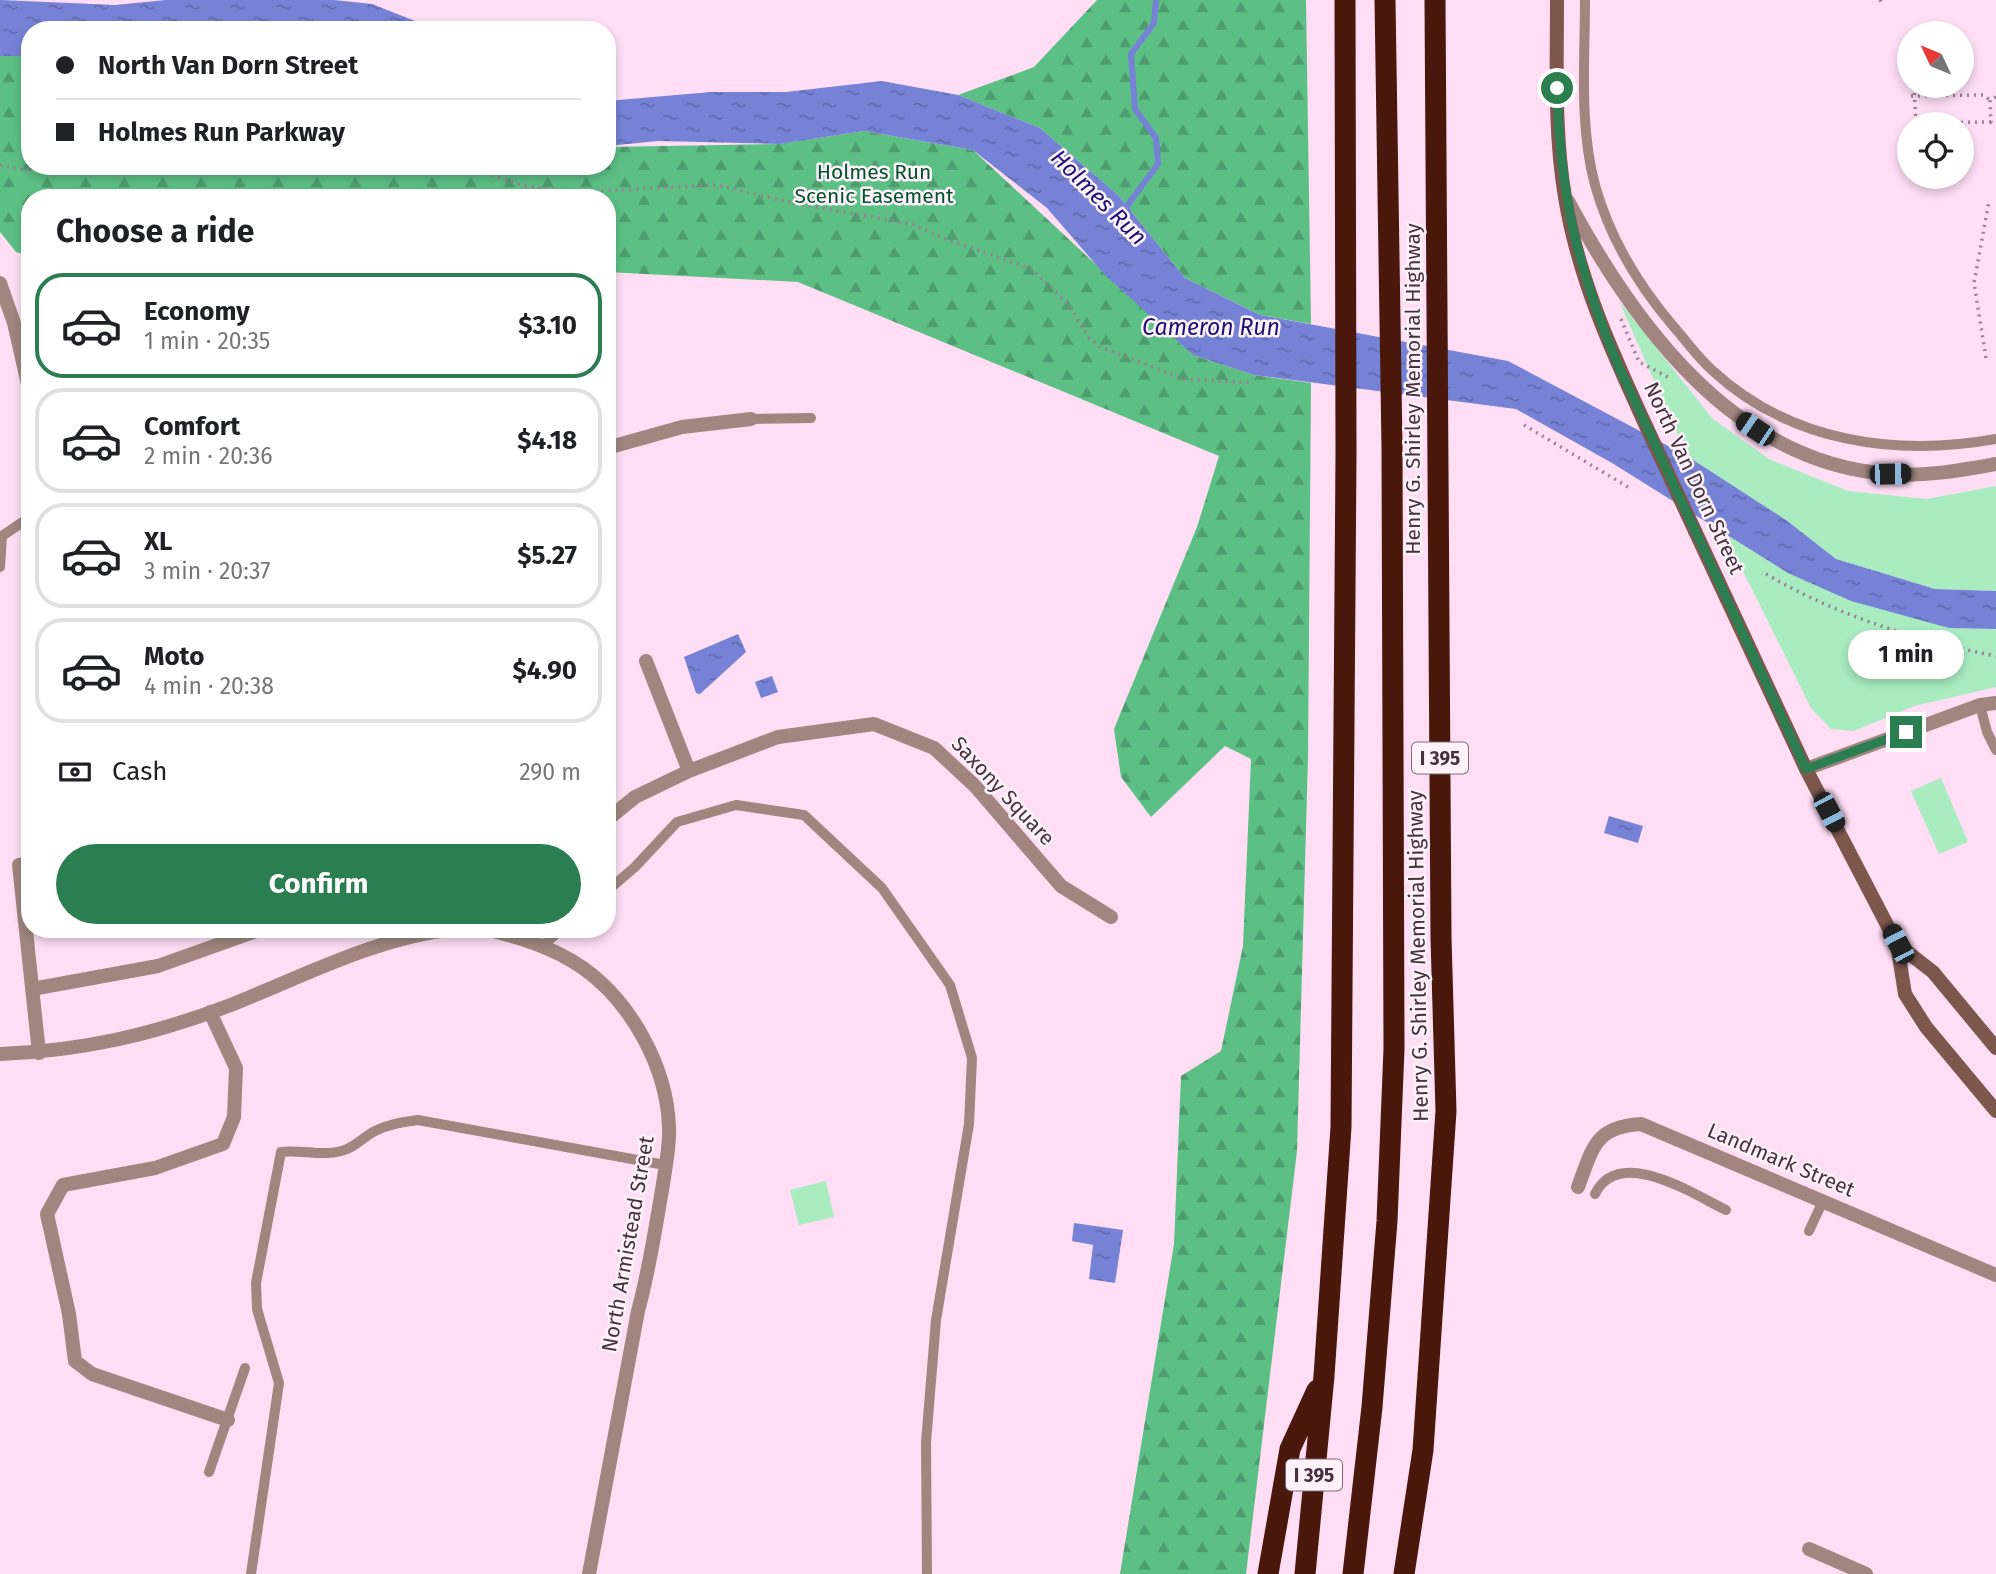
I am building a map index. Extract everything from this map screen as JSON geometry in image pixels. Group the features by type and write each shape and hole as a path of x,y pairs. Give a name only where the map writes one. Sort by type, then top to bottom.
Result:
{"highway":[{"name":"I 395","path":"1305,1574 1324,1376 1341,1127 1346,454 1345,0"},
{"path":"1353,1574 1372,1407 1387,1221 1394,1049 1392,448 1385,0"},
{"name":"Henry G. Shirley Memorial Highway","path":"1405,1574 1429,1373 1446,1111 1441,925 1435,0"},
{"path":"1268,1574 1290,1449 1324,1376"}],"main road":[{"name":"North Van Dorn Street","path":"1557,0 1558,112 1564,195 1580,268 1593,306 1806,769 1898,944 1905,994 1926,1027 1996,1111"},
{"name":"North Van Dorn Street","path":"1898,944 1933,972 1996,1048"}],"street":[{"path":"1564,195 1624,293 1663,347 1728,410 1755,429 1824,461 1890,474 1961,470 1996,464"},
{"path":"0,283 21,354"},
{"path":"616,445 682,427 751,419"},
{"path":"646,661 689,771"},
{"path":"1806,769 1980,705 1996,703"},
{"name":"Saxony Square","path":"616,813 635,797 689,771 778,737 874,724 934,748 975,786 1061,886 1111,917"},
{"path":"21,865 21,884"},
{"path":"27,938 39,1053"},
{"path":"32,989 158,966 237,938"},
{"path":"0,1054 39,1053 125,1041 210,1012 403,938"},
{"name":"North Armistead Street","path":"515,938 542,946 581,967 602,984 647,1043 662,1082 669,1127 649,1268 638,1311 589,1574"},
{"path":"210,1012 236,1069 234,1117 223,1144 155,1168 63,1185 47,1214 69,1314 75,1361 92,1374 228,1420"},
{"name":"Landmark Street","path":"1578,1187 1594,1144 1616,1126 1641,1124 1996,1275"},
{"path":"1809,1549 1866,1574"}],"lane":[{"path":"1585,0 1587,142 1599,196 1621,252 1646,294 1711,370 1766,410 1803,426 1860,442 1913,448 1951,447 1996,439"},
{"path":"751,419 811,418"},
{"path":"0,567 1,536 21,523"},
{"path":"1980,705 1987,732 1996,750"},
{"path":"616,883 677,822 736,805 804,815 882,888 950,985 972,1058 969,1124 936,1321 926,1442 927,1574"},
{"path":"542,946 551,938"},
{"path":"251,1574 279,1384 257,1310 256,1283 281,1152 302,1150 328,1154 349,1149 386,1127 418,1119 665,1165"},
{"path":"1595,1194 1608,1179 1625,1172 1643,1173 1726,1210"},
{"path":"1809,1231 1823,1200"},
{"path":"209,1472 245,1368"}],"path":[{"path":"1880,0 1883,5"},
{"path":"1974,95 1983,95 1990,100 1994,123 1974,123"},
{"path":"1990,100 1996,97"},
{"path":"0,165 21,169"},
{"path":"492,175 525,186 552,189"},
{"path":"616,190 717,185 794,203 912,224 948,240 1032,269 1069,306 1089,338 1100,347 1144,367 1184,379 1254,383"},
{"path":"1986,358 1974,283 1989,201"},
{"path":"1524,425 1628,487"},
{"path":"1766,574 1802,595 1892,631 1996,656"}],"green space":[{"path":"1097,0 1306,0 1311,324 1260,315 1185,278 1118,195 1040,128 958,95 1034,67"},
{"name":"Holmes Run Scenic Easement","path":"0,56 21,56 21,175 616,175 616,147 779,144 864,131 973,150 1193,355 1254,375 1311,383 1308,757 1297,1151 1246,1574 1120,1574 1174,1244 1181,1076 1221,1051 1243,946 1251,759 1225,746 1151,817 1121,777 1114,729 1197,527 1219,456 798,282 616,272 616,189 21,189 21,253 16,252 0,232"},
{"path":"1619,301 1713,419 1769,459 1848,491 1927,499 1996,486 1996,591 1935,589 1836,559 1786,520 1687,456"},
{"path":"1724,533 1788,573 1949,628 1996,629 1996,687 1914,706 1854,731 1831,729 1811,708"},
{"path":"1941,778 1968,842 1939,854 1911,791"},
{"path":"826,1181 834,1217 799,1225 790,1190"}],"water":[{"path":"0,0 115,5 166,0 334,0 372,4 415,21 21,21 21,56 0,56"},
{"name":"Cameron Run","path":"882,81 958,95 1040,128 1118,195 1185,278 1260,315 1508,361 1687,456 1786,520 1836,559 1935,589 1996,591 1996,629 1949,628 1851,601 1788,573 1612,463 1516,409 1254,375 1193,355 1105,275 1047,208 973,150 864,131 780,144 658,141 616,145 616,100 711,92 786,92"},
{"path":"738,634 746,652 700,694 696,693 684,657"},
{"path":"772,676 778,692 761,698 755,682"},
{"path":"1609,816 1643,826 1638,843 1604,833"},
{"path":"1074,1223 1123,1230 1115,1283 1089,1279 1093,1245 1072,1241"}],"waterway":[{"name":"Holmes Run","path":"1128,211 1127,206 1158,164 1156,138 1135,109 1131,54 1154,23 1156,0"}],"route":[{"path":"1557,88 1564,195 1580,268 1593,306 1806,769 1865,750 1906,732"}]}
